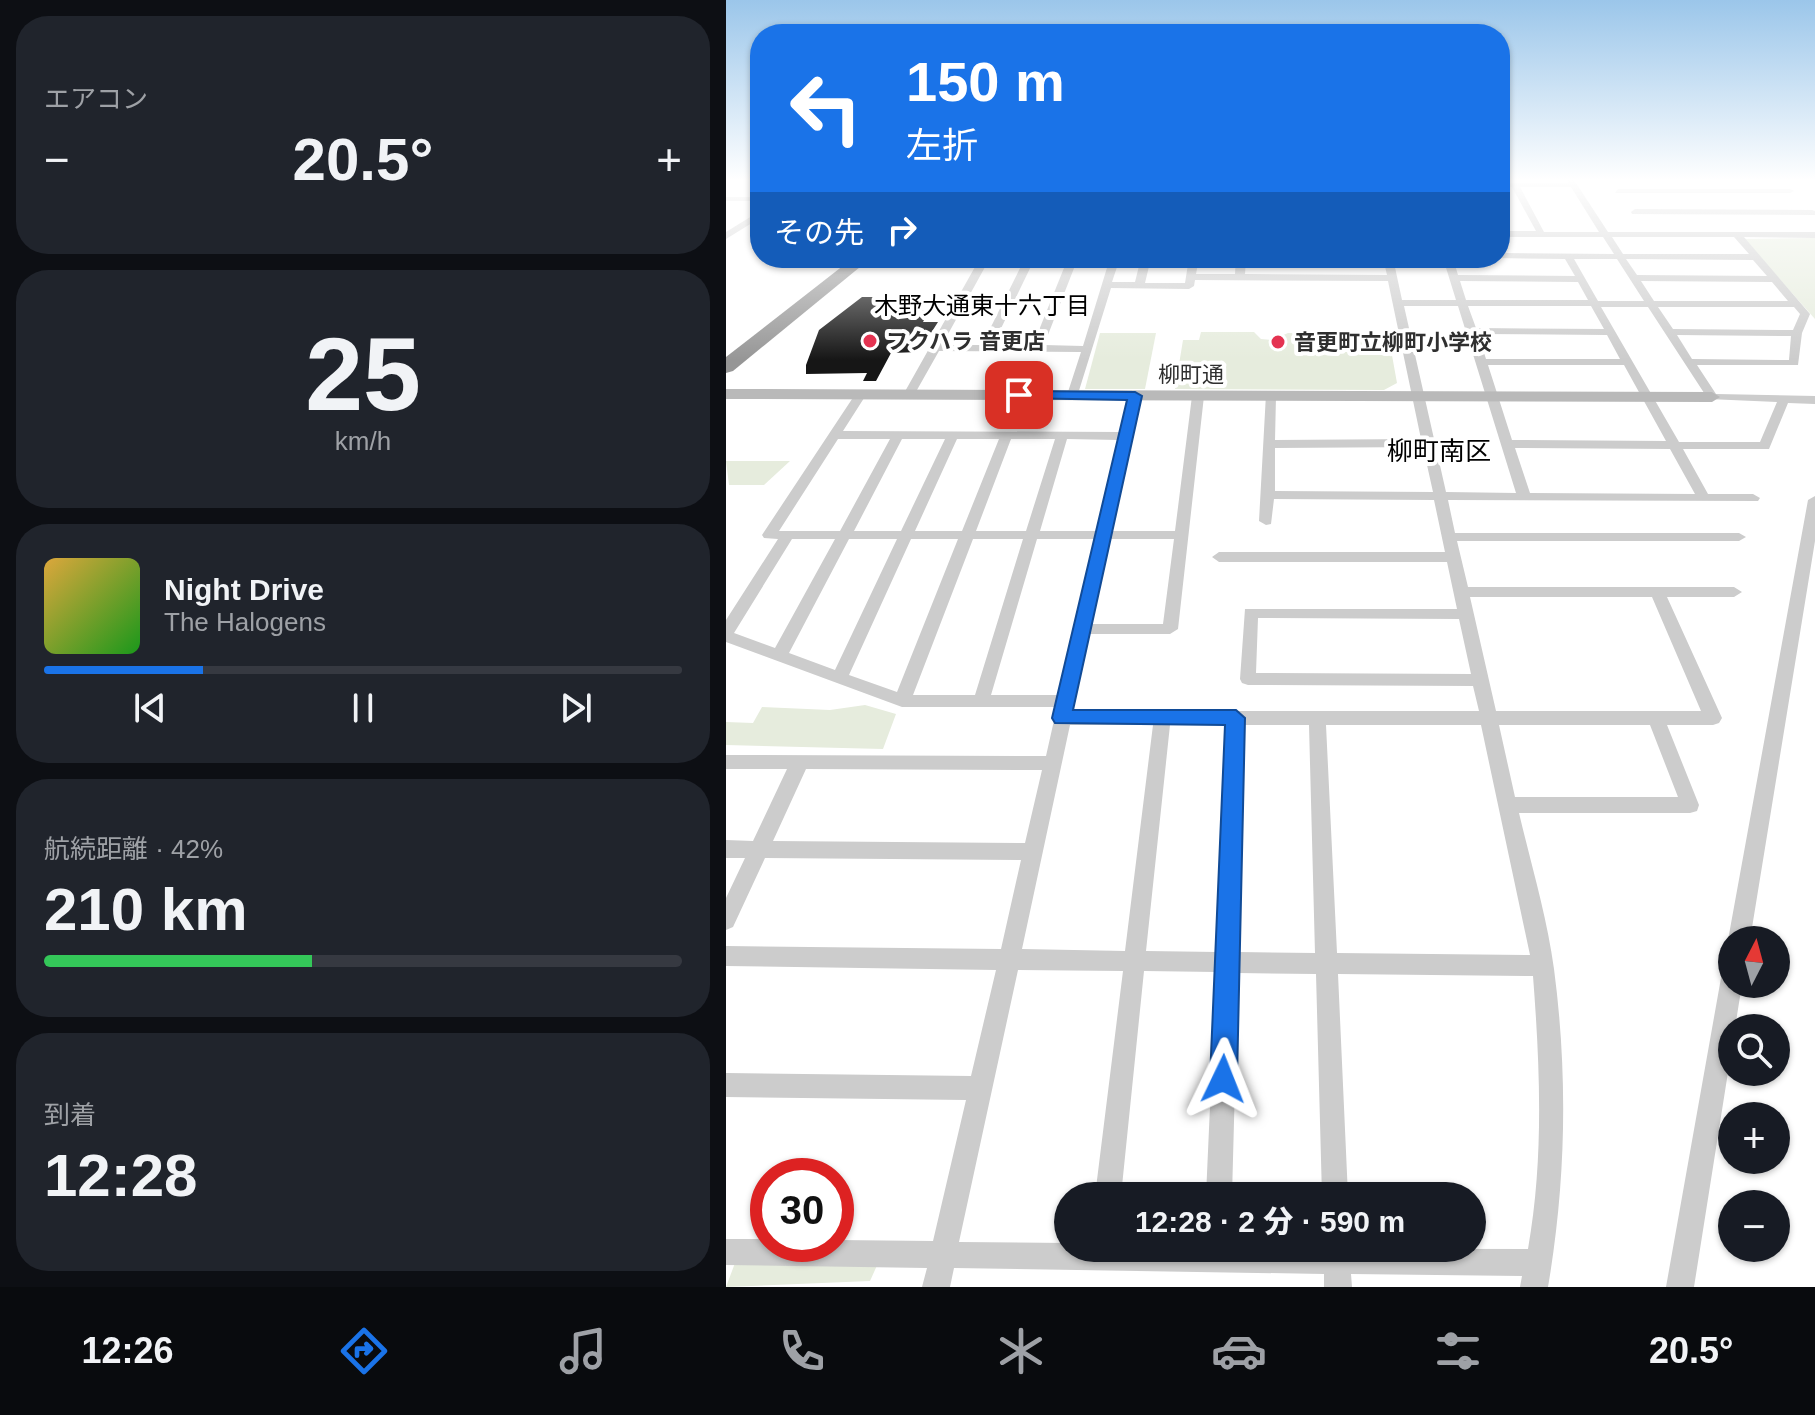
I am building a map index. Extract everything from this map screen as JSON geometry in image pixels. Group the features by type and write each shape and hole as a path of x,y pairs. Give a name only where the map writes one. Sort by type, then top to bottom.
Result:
{"highway":[{"path":"726,367 850,268"}],"street":[{"path":"1609,240 1712,397 1815,400"},
{"path":"1690,362 1794,363 1797,333 1805,314 1741,240"},
{"path":"1568,256 1704,498"},
{"path":"1510,257 1756,257"},
{"path":"909,395 979,268"},
{"path":"986,348 1025,268"},
{"path":"1037,349 1069,268"},
{"path":"1073,395 1112,268"},
{"path":"1139,286 1144,268"},
{"path":"1107,285 1189,286 1192,268"},
{"path":"1240,268 1240,277"},
{"path":"1307,1262 1537,1275 1552,1181 1554,1073 1543,966 1390,268"},
{"path":"1451,268 1524,496"},
{"path":"1500,268 1504,279"},
{"path":"1191,277 1392,278"},
{"path":"1454,278 1581,279"},
{"path":"1634,278 1776,279"},
{"path":"1398,303 1798,304"},
{"path":"1471,331 1611,332"},
{"path":"1669,332 1797,333"},
{"path":"935,348 1088,349"},
{"path":"1481,362 1628,362"},
{"name":"柳町通","path":"726,394 1712,397"},
{"path":"860,395 769,535 1181,535"},
{"path":"936,1287 1135,396"},
{"path":"1082,629 1170,629 1198,396"},
{"path":"1266,521 1270,396"},
{"path":"1507,444 1765,446 1783,401"},
{"path":"834,435 1126,436"},
{"path":"779,656 898,435"},
{"path":"839,678 953,435"},
{"path":"902,701 1006,436"},
{"path":"981,701 1062,436"},
{"path":"1270,444 1427,443"},
{"path":"1268,495 1753,498"},
{"path":"1741,926 1815,500"},
{"path":"788,535 726,634 902,701 981,701 1162,718 1713,718 1657,592"},
{"path":"1448,537 1739,537"},
{"path":"1219,557 1452,557"},
{"path":"1461,592 1734,592"},
{"path":"1465,614 1250,613 1248,679 1480,680"},
{"path":"1317,717 1334,1182"},
{"path":"1110,1182 1162,718"},
{"path":"1219,1182 1236,718"},
{"path":"1506,805 1690,805 1656,718"},
{"path":"726,762 1052,763"},
{"path":"726,920 800,762"},
{"path":"726,849 1032,852"},
{"path":"726,956 1543,966"},
{"path":"1680,1287 1729,998"},
{"path":"726,1085 980,1088"},
{"path":"726,1252 1054,1254"}],"green space":[{"path":"1745,240 1815,240 1815,319"},
{"path":"1201,332 1254,332 1261,339 1272,340 1288,333 1388,333 1397,383 1384,390 1175,389 1183,340 1199,340"},
{"path":"1100,333 1156,333 1145,389 1085,389"},
{"path":"726,461 790,461 764,485 729,485"},
{"path":"865,705 896,714 883,749 726,745 726,722 753,723 762,707 830,710"},
{"path":"879,1261 870,1281 726,1287 735,1263"}],"building":[{"name":"フクハラ 音更店","path":"862,297 891,297 883,310 929,310 923,322 938,322 919,352 891,353 876,381 863,381 867,373 806,374 806,365 819,330"}],"place":[{"name":"フクハラ 音更店","path":"870,341"},
{"name":"音更町立柳町小学校","path":"1278,342"}],"district":[{"name":"木野大通東十六丁目","path":"982,305"},
{"name":"柳町南区","path":"1439,451"}],"route":[{"path":"1019,395 1135,396 1062,718 1236,718 1223,1079"}]}
